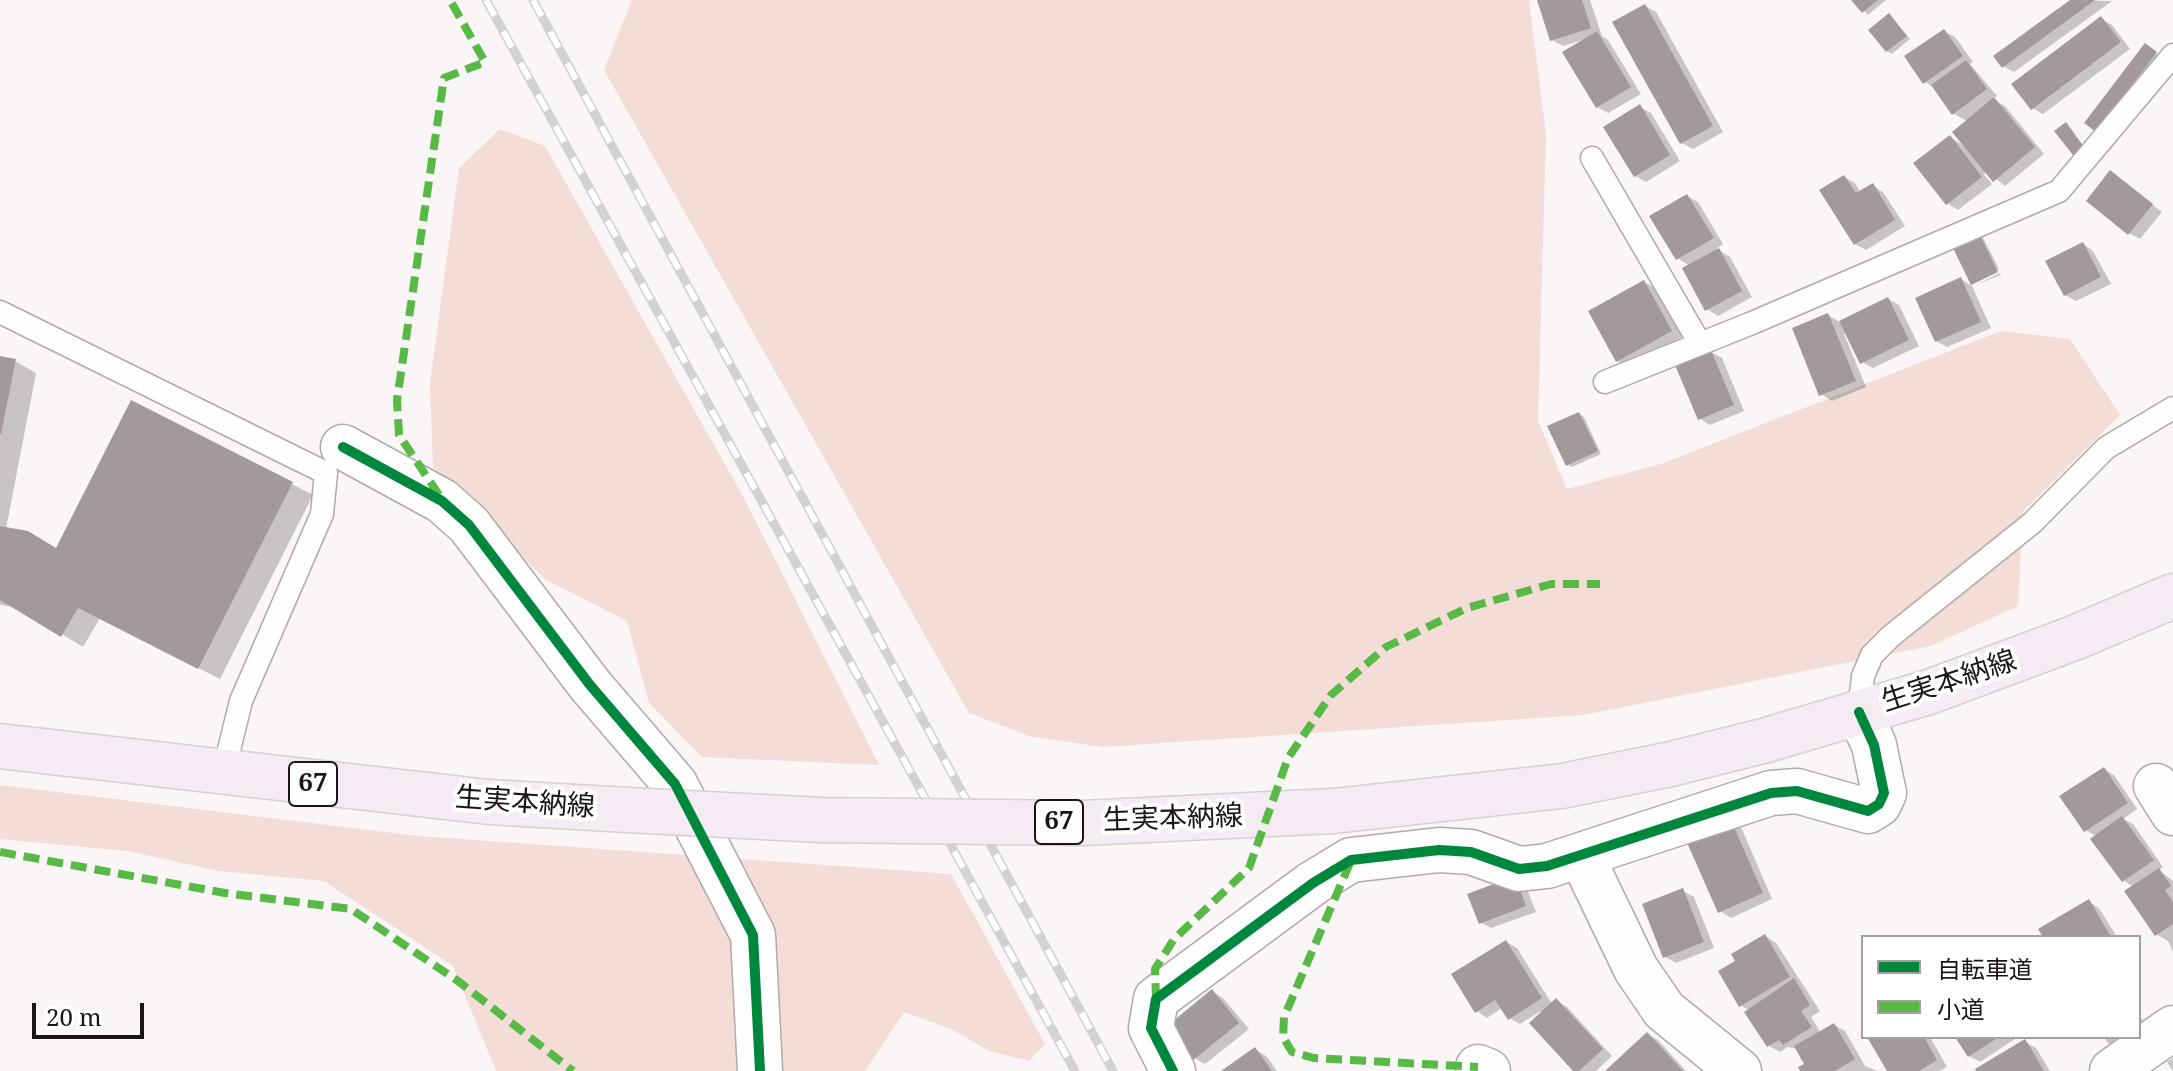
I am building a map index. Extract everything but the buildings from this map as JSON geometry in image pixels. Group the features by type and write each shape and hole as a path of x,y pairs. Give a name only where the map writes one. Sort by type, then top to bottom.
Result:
{"main road":[{"name":"生実本納線","path":"0,746 223,774 489,802 821,820 1083,823 1333,811 1562,786 1671,764 1859,712 2002,666 2173,596"}],"street":[{"path":"343,447 442,501 469,525 590,685 675,784 753,935 760,1071"},
{"path":"1173,1071 1151,1028 1156,999 1351,860 1439,850 1471,852 1519,869 1547,866 1771,793 1797,791 1868,811 1879,804 1884,793 1874,745 1859,712"},
{"path":"1581,855 1636,969 1664,1010 1739,1071"},
{"path":"2131,1066 2173,1028"}],"lane":[{"path":"1605,382 1752,323 2059,191 2173,55"},
{"path":"1592,158 1699,342"},
{"path":"0,312 326,473 322,514 241,701 223,774"},
{"path":"1859,712 1863,676 1872,655 1891,636 2032,523 2106,448 2173,408"}],"shaded area":[{"path":"632,0 1529,0 1546,134 1538,421 1567,489 1661,464 2001,331 2070,339 2120,415 2023,511 2018,606 1931,646 1583,715 1102,747 1029,736 969,713 604,70"},
{"path":"500,129 545,146 744,498 879,765 702,757 649,703 627,621 546,580 433,468 430,383 459,168"},
{"path":"0,785 418,836 951,874 1045,1044 1029,1061 989,1051 951,1029 904,1012 865,1071 496,1071 453,966 324,881 219,871 127,851 0,839"}],"railway":[{"path":"486,0 1075,1071"},
{"path":"533,0 1113,1071"}],"marked path":[{"path":"439,495 399,435 397,400 444,78 485,62 450,0"},
{"path":"1156,999 1155,969 1174,939 1249,868 1288,758 1331,695 1386,647 1467,608 1551,584 1600,584"},
{"path":"0,852 225,893 351,909 458,981 573,1071"},
{"path":"1350,863 1284,1017 1283,1037 1292,1052 1314,1058 1478,1067"}],"cycle path":[{"path":"343,447 442,501 469,525 590,685 675,784 753,935 760,1071"},
{"path":"1173,1071 1151,1028 1156,999 1313,883 1351,860 1439,850 1471,852 1519,869 1547,866 1771,793 1797,791 1868,811 1879,804 1884,793 1874,745 1859,712"}]}
